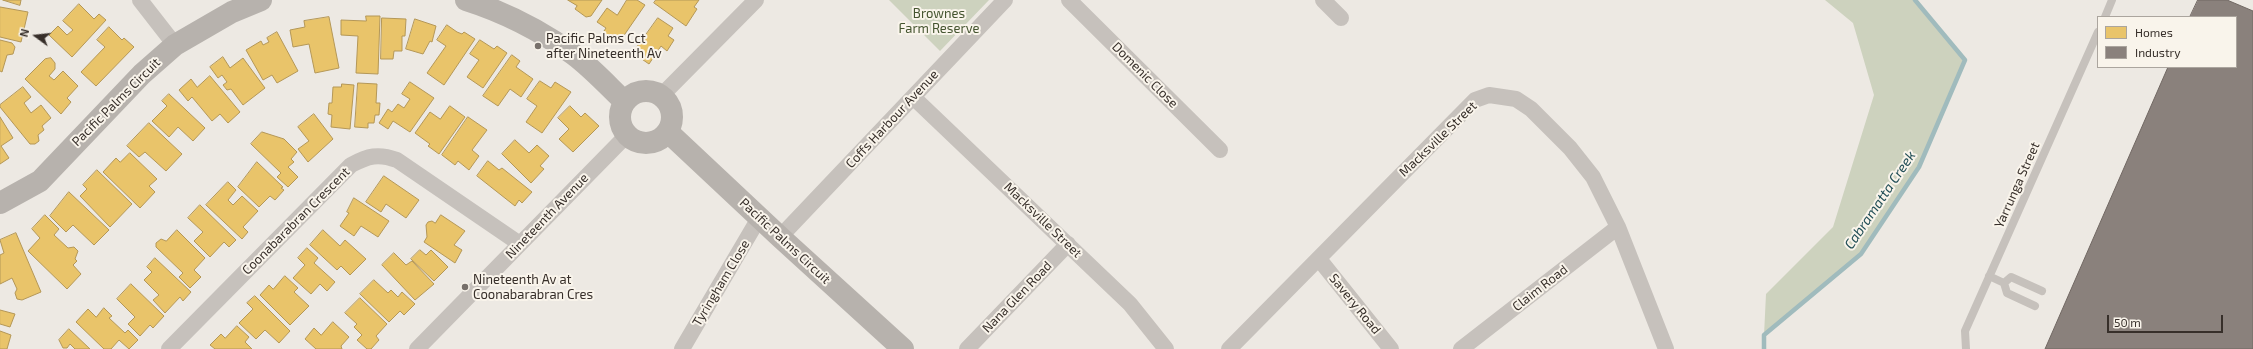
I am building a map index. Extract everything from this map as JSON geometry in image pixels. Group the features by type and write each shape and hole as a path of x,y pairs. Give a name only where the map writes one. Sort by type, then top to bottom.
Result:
{"street":[{"path":"140,0 176,45"},
{"name":"Pacific Palms Circuit","path":"0,203 40,180 142,74 176,45 232,12 261,0"},
{"path":"466,0 486,6 550,40 579,59 625,102"},
{"path":"662,95 756,0"},
{"name":"Coffs Harbour Avenue","path":"780,237 1005,0"},
{"name":"Domenic Close","path":"1069,0 1220,150"},
{"path":"1323,0 1341,18"},
{"path":"644,90 662,95 672,110 671,125 668,132 656,142 648,143 634,140 627,135 620,120 620,112 625,102 630,96 644,90"},
{"name":"Macksville Street","path":"1229,349 1475,100 1489,95 1516,99 1531,109 1570,148 1593,177 1618,227 1666,349"},
{"name":"Macksville Street","path":"913,97 1130,304 1166,349"},
{"name":"Pacific Palms Circuit","path":"668,132 898,347"},
{"name":"Nineteenth Avenue","path":"417,349 627,135"},
{"name":"Coonabarabran Crescent","path":"170,349 351,165 366,158 384,155 397,160 520,244"},
{"name":"Tyringham Close","path":"682,349 759,218"},
{"name":"Claim Road","path":"1461,349 1618,227"},
{"name":"Nana Glen Road","path":"967,349 1068,244"},
{"name":"Savery Road","path":"1319,259 1391,349"}],"lane":[{"path":"2105,16 2112,0"},
{"name":"Yarrunga Street","path":"1966,349 1964,331 2097,34"},
{"path":"1989,276 2004,283 2007,293 2035,306"},
{"path":"2004,283 2011,276 2042,291"}],"green space":[{"name":"Brownes Farm Reserve","path":"889,0 989,0 940,51"},
{"path":"1825,0 1915,0 1965,60 1919,167 1861,254 1764,335 1766,294 1833,227 1874,95 1853,23"}],"building: Homes":[{"path":"3,0 21,0 20,5"},
{"path":"568,0 602,0 591,16 586,17 575,9 577,6"},
{"path":"627,0 637,0 645,5 618,44 602,34 606,28 597,22 607,8 617,15"},
{"path":"656,0 699,0 694,7 697,9 686,26 654,3"},
{"path":"79,4 94,19 99,14 106,20 72,57 49,35 58,26 67,35 73,30 63,21"},
{"path":"0,7 28,12 21,42 0,37"},
{"path":"366,16 380,16 378,74 356,73 358,36 341,35 341,20 366,21"},
{"path":"329,17 339,68 315,73 309,44 293,47 290,30 305,27 304,21"},
{"path":"382,18 406,19 405,36 402,36 402,51 394,51 393,59 381,59"},
{"path":"658,18 673,28 668,36 674,40 667,51 661,46 649,64 633,53"},
{"path":"415,19 436,26 432,42 430,41 423,54 406,49"},
{"path":"447,25 457,32 462,34 464,32 475,39 444,85 427,73 446,46 437,40"},
{"path":"109,27 122,40 124,38 134,47 96,86 81,72 105,47 97,40"},
{"path":"277,32 298,71 277,83 272,75 263,80 246,50 261,41 263,45 269,42 267,38"},
{"path":"0,40 12,43 15,47 13,54 7,55 2,72 0,71"},
{"path":"480,40 494,49 497,46 507,53 483,88 467,77 479,60 470,54"},
{"path":"512,55 520,61 516,67 533,79 521,97 510,89 498,106 483,96"},
{"path":"223,57 230,68 243,58 265,88 243,105 231,89 227,90 223,85 227,82 222,75 218,78 210,67"},
{"path":"51,58 55,63 55,69 49,76 54,80 63,71 78,86 67,98 71,102 61,114 25,79 45,59"},
{"path":"210,76 240,112 228,123 220,114 212,121 192,97 188,101 179,90 191,79 197,87"},
{"path":"540,81 551,88 555,82 571,92 542,133 526,122 537,106 527,99"},
{"path":"410,82 434,98 410,132 393,121 388,129 379,123 388,109 392,112 398,104 404,108 410,99 402,94"},
{"path":"358,83 377,84 376,103 380,103 379,115 375,115 374,123 368,123 368,128 355,127"},
{"path":"342,84 354,85 350,129 331,127 332,115 328,114 329,103 332,103 333,87 341,87"},
{"path":"23,87 31,97 24,103 31,113 41,105 51,118 42,126 44,130 38,135 39,141 35,144 30,144 0,107 0,105"},
{"path":"169,94 205,128 193,141 178,127 169,137 152,121 167,106 162,101"},
{"path":"450,106 465,117 439,154 428,146 430,144 415,133 430,112 440,119"},
{"path":"570,106 581,117 585,113 599,126 573,152 559,139 569,129 558,118"},
{"path":"314,114 333,139 308,162 298,149 309,141 298,127"},
{"path":"0,117 13,138 1,146 9,158 0,164"},
{"path":"468,117 487,130 472,150 479,156 469,170 458,161 455,165 442,155"},
{"path":"149,123 182,154 166,171 145,152 139,157 127,146"},
{"path":"262,132 284,139 297,152 291,159 294,162 288,167 298,177 288,187 277,177 281,173 251,144"},
{"path":"515,140 529,153 537,145 549,156 540,166 544,169 531,183 502,154"},
{"path":"130,153 157,179 149,186 155,192 140,208 103,172 116,158 120,162"},
{"path":"488,161 499,170 502,168 532,192 522,203 519,200 515,206 477,176"},
{"path":"257,162 283,187 281,188 284,190 275,200 270,196 259,207 238,187"},
{"path":"97,170 132,204 110,227 80,196 87,189 83,185"},
{"path":"384,176 419,200 406,218 386,204 381,212 366,202"},
{"path":"228,182 236,190 228,200 233,205 242,196 258,211 243,227 248,232 242,239 206,205"},
{"path":"69,192 109,230 94,245 73,225 66,232 50,216"},
{"path":"354,198 389,221 378,237 361,226 354,236 340,226 349,213 347,212"},
{"path":"200,205 236,240 229,247 224,242 210,257 194,241 203,232 188,218"},
{"path":"45,215 59,229 54,235 68,248 74,247 78,251 75,259 77,261 73,265 81,274 67,289 28,251 40,238 32,229"},
{"path":"441,215 465,231 454,245 462,250 455,263 424,242 427,237 426,225 428,222 432,221 435,223"},
{"path":"177,230 205,258 194,270 201,277 190,288 179,277 183,273 156,247 156,243 161,239 166,241"},
{"path":"323,230 340,246 345,240 366,259 350,275 341,266 337,270 310,245"},
{"path":"16,233 41,292 22,300 17,299 15,293 17,289 12,278 0,284 0,255 4,253 0,240"},
{"path":"307,248 318,258 314,263 335,282 327,291 320,284 311,294 293,278 305,265 298,258"},
{"path":"420,250 426,255 431,250 448,267 434,281 411,259"},
{"path":"394,253 406,265 412,261 434,284 415,300 382,265"},
{"path":"155,258 191,292 183,301 180,297 165,313 153,300 159,295 144,280 152,272 147,267"},
{"path":"285,276 298,288 294,292 309,306 290,325 260,295 269,285 273,289"},
{"path":"374,280 388,293 391,290 398,297 402,292 415,304 404,315 400,311 389,322 360,294"},
{"path":"131,284 164,316 153,328 150,325 140,336 128,324 135,317 117,299"},
{"path":"255,296 290,331 279,343 265,330 256,339 239,323 253,309 247,303"},
{"path":"360,298 387,324 376,336 379,340 371,349 367,349 357,340 362,335 354,327 357,324 345,313"},
{"path":"104,308 112,316 109,318 125,333 128,330 138,340 129,349 119,340 111,349 104,349 76,322 88,309 96,317"},
{"path":"0,310 15,314 10,327 0,324"},
{"path":"333,322 349,337 341,346 342,349 316,349 305,339 314,328 321,335"},
{"path":"237,326 249,337 245,342 252,349 215,349 210,345 221,334 225,338"},
{"path":"69,329 90,349 75,349 70,344 67,348 63,348 59,340"},
{"path":"0,331 11,335 7,349 0,349"}],"building: Industry":[{"path":"2198,0 2227,0 2253,11 2253,349 2045,349 2168,68 2237,68 2237,16 2190,16"}],"waterway":[{"name":"Cabramatta Creek","path":"1764,349 1764,335 1861,254 1919,167 1965,60 1915,0"}],"place":[{"name":"Pacific Palms Cct after Nineteenth Av","path":"538,46"},
{"name":"Nineteenth Av at Coonabarabran Cres","path":"465,287"}]}
